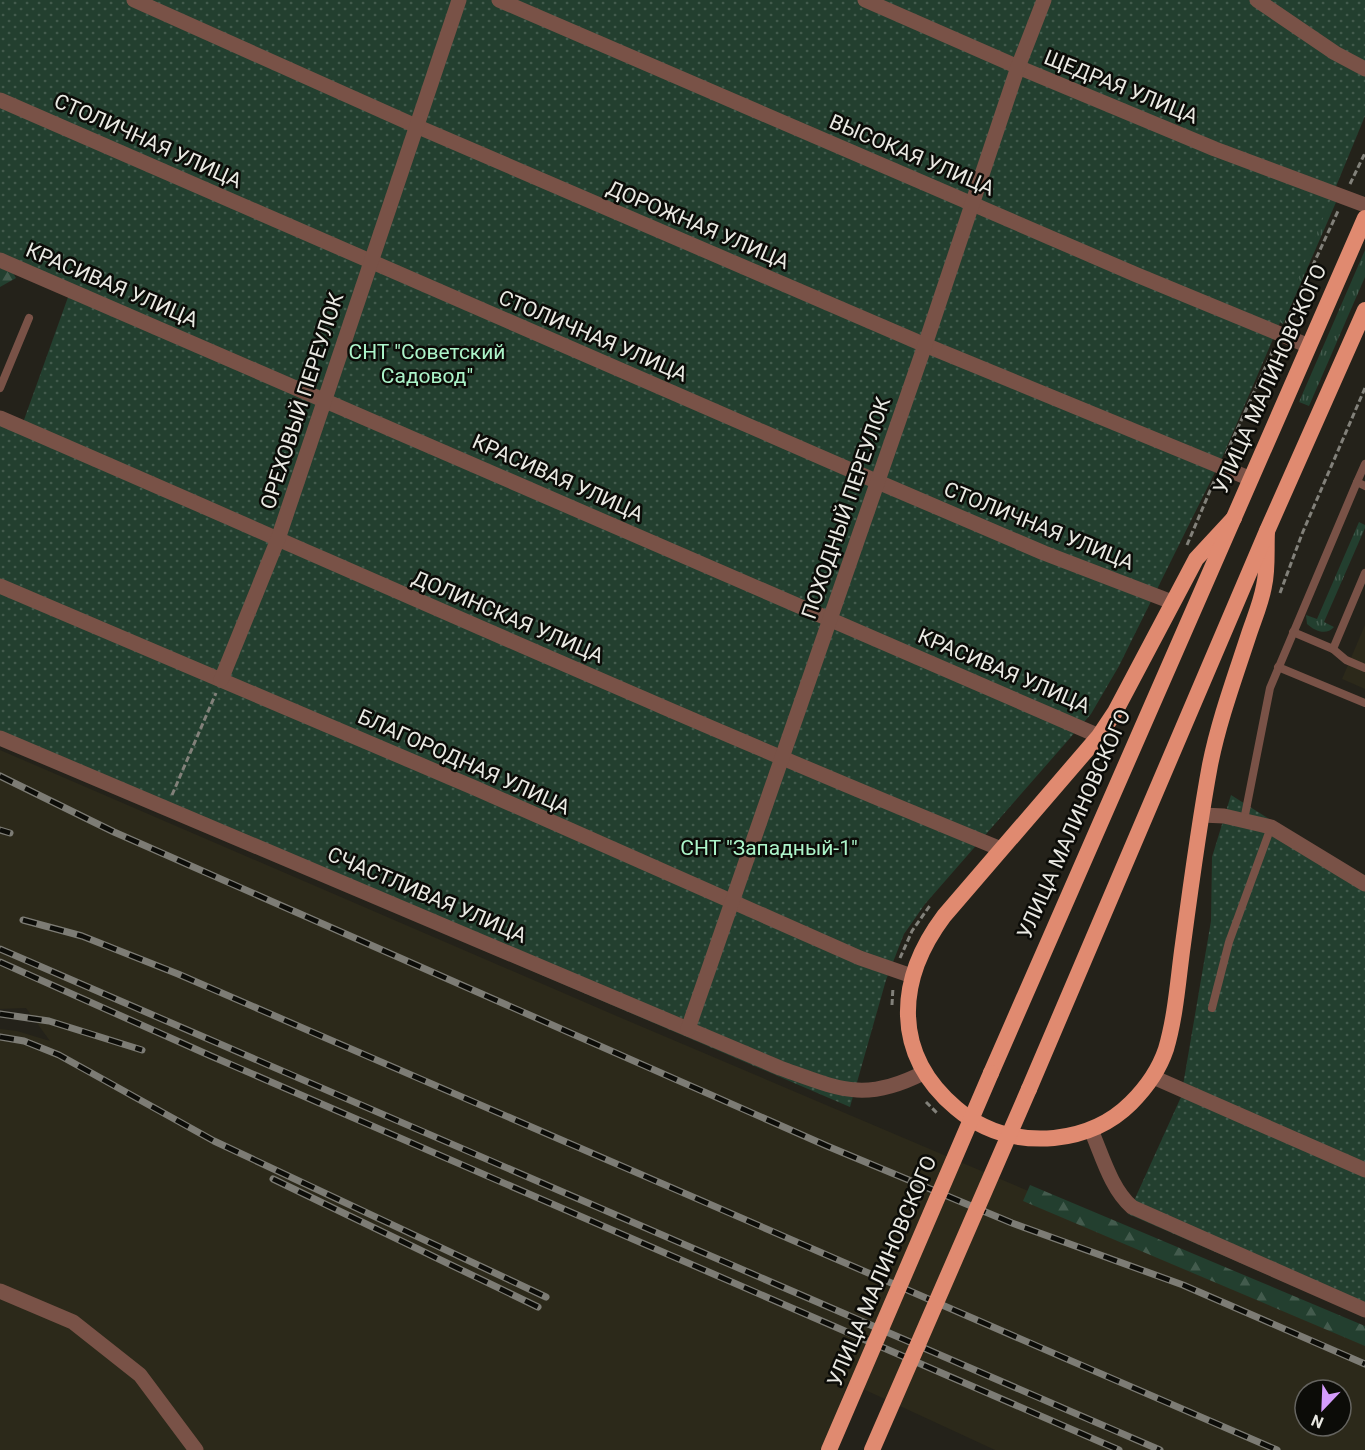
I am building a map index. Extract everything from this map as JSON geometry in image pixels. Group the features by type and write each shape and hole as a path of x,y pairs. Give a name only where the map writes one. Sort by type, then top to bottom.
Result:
{"highway":[{"name":"УЛИЦА МАЛИНОВСКОГО","path":"830,1450 991,1072 1365,218"},
{"path":"872,1450 1267,531 1365,310"},
{"path":"1234,518 1201,552 1172,602 1115,712 1099,736 930,935 904,974 910,1033 923,1073 936,1090 965,1116 983,1128 1004,1135 1046,1139 1067,1137 1091,1130 1129,1105 1153,1077 1160,1063 1170,1034 1211,763 1222,719 1264,589 1267,531"}],"street":[{"name":"ДОРОЖНАЯ УЛИЦА","path":"134,0 416,126 925,345 1251,478"},
{"name":"ОРЕХОВЫЙ ПЕРЕУЛОК","path":"221,680 278,539 459,0"},
{"name":"ВЫСОКАЯ УЛИЦА","path":"499,0 1137,275 1309,346"},
{"name":"ЩЕДРАЯ УЛИЦА","path":"865,0 1215,149 1365,205"},
{"name":"ПОХОДНЫЙ ПЕРЕУЛОК","path":"688,1029 925,345 1018,67 1044,0"},
{"path":"1257,0 1335,53 1365,69"},
{"name":"СТОЛИЧНАЯ УЛИЦА","path":"0,100 878,482 1044,553 1172,602"},
{"name":"КРАСИВАЯ УЛИЦА","path":"0,260 1099,736"},
{"name":"ДОЛИНСКАЯ УЛИЦА","path":"0,418 782,758 1001,849"},
{"name":"БЛАГОРОДНАЯ УЛИЦА","path":"0,586 476,788 860,958 904,974"},
{"name":"СЧАСТЛИВАЯ УЛИЦА","path":"0,738 780,1068 838,1089 879,1090 896,1086 923,1073"},
{"path":"1202,815 1244,820 1271,827 1365,884"},
{"path":"1153,1077 1365,1170"},
{"path":"1091,1130 1117,1190 1123,1199 1141,1211 1365,1310"},
{"path":"0,1291 73,1322 140,1375 196,1450"}],"lane":[{"path":"0,388 29,318"},
{"path":"1244,820 1266,700 1293,632 1361,484 1365,464"},
{"path":"1333,649 1365,573"},
{"path":"1293,632 1333,649 1346,660 1365,668"},
{"path":"1278,667 1365,703"},
{"path":"1212,1008 1229,942 1271,827"}],"path":[{"path":"1185,551 1220,466 1365,153"},
{"path":"1277,601 1302,534 1365,388"},
{"path":"167,807 221,680"},
{"path":"892,1007 904,974 912,931 936,898"}],"shaded area":[{"path":"1365,625 1365,689 1342,679"},
{"path":"0,750 619,1017 1365,1334 1365,1450 995,1450 848,1382 821,1450 0,1450 0,1029 17,1031 50,1041 26,1008 0,1009"}],"green space":[{"name":"СНТ \"Советский Садовод\"","path":"0,0 1365,0 1365,116 1222,458 1119,666 1091,714 925,904 904,934 886,980 850,1107 0,743 0,423 20,431 72,286 0,255"},
{"path":"1331,198 1337,200 1283,324 1277,321"},
{"path":"1365,250 1365,277 1309,406 1299,402"},
{"path":"0,268 13,273 16,278 0,287"},
{"path":"1359,522 1365,525 1365,528 1324,622 1334,627 1324,632 1317,630 1307,624 1306,615 1317,619"},
{"path":"1231,795 1365,879 1365,1317 1128,1214 1181,1097 1211,921 1212,857"},
{"path":"1030,1185 1365,1326 1365,1346 1023,1201"}],"railway":[{"path":"0,776 114,832 827,1146 1012,1223 1183,1285 1365,1364"},
{"path":"0,830 10,833"},
{"path":"23,920 82,936 178,974 1277,1450"},
{"path":"0,949 1160,1450"},
{"path":"0,962 211,1056 1119,1450"},
{"path":"0,1014 49,1021 142,1050"},
{"path":"0,1037 24,1041 59,1055 214,1141 546,1297"},
{"path":"273,1179 538,1307"}],"park label":[{"name":"СНТ \"Западный-1\"","path":"769,848"}]}
